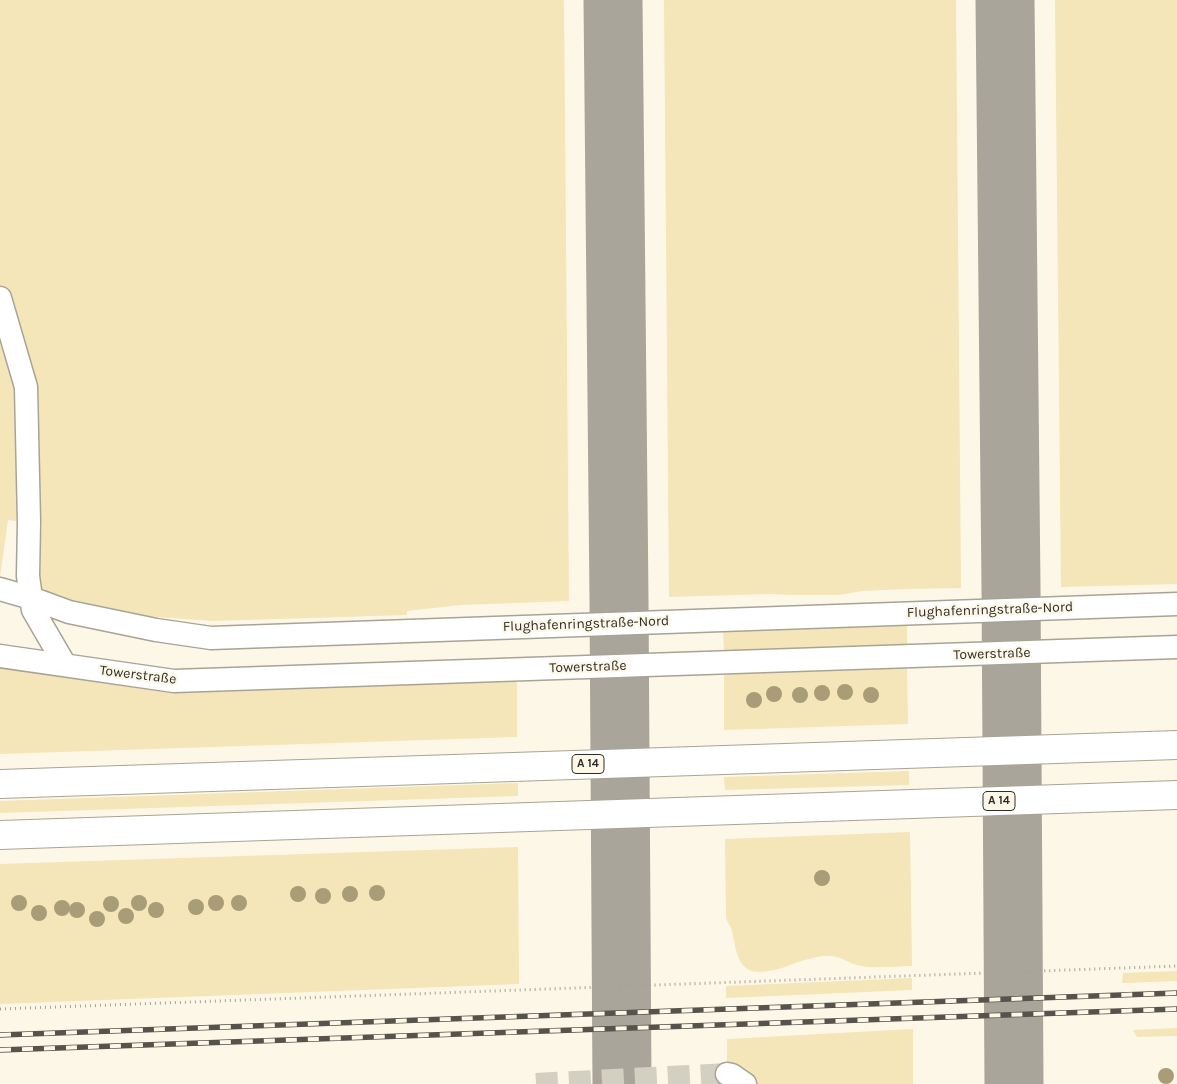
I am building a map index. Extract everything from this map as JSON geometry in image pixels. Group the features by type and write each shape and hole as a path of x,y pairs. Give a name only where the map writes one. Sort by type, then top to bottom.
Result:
{"highway":[{"name":"A 14","path":"0,784 1177,745"},
{"name":"A 14","path":"0,835 1177,795"}],"street":[{"path":"0,298 26,387 29,522 28,576 33,610 65,665"},
{"name":"Flughafenringstraße-Nord","path":"0,590 31,598 70,612 156,630 211,638 1177,604"},
{"name":"Towerstraße","path":"0,656 174,681 1177,647"}],"path":[{"path":"0,1008 1177,966"}],"shaded area":[{"path":"0,0 564,0 569,601 461,605 407,611 407,615 213,621 144,616 42,593 36,588 42,524 8,520 0,577"},
{"path":"664,0 956,0 961,588 862,591 839,595 769,594 669,597"},
{"path":"1055,0 1177,0 1177,584 1061,587"},
{"path":"907,625 907,646 724,651 723,631"},
{"path":"0,666 517,680 517,737 0,754"},
{"path":"907,667 908,724 724,730 724,673"},
{"path":"909,771 909,785 725,790 724,777"},
{"path":"518,783 518,796 0,813 0,801"},
{"path":"910,832 912,966 868,967 839,957 823,956 810,958 770,971 752,971 745,967 737,954 731,928 726,918 725,839"},
{"path":"518,847 519,984 0,1004 0,864"},
{"path":"1177,971 1177,981 1122,983 1123,973"},
{"path":"912,978 912,990 726,998 726,986"},
{"path":"1177,1028 1177,1036 1137,1037 1133,1030"},
{"path":"913,1029 913,1084 754,1084 727,1067 727,1039"}],"taxiway":[{"path":"613,0 622,1084"},
{"path":"1005,0 1014,1084"}],"tunnel":[{"path":"536,1084 727,1074"}],"railway":[{"path":"0,1035 1177,993"},
{"path":"0,1050 1177,1009"}]}
